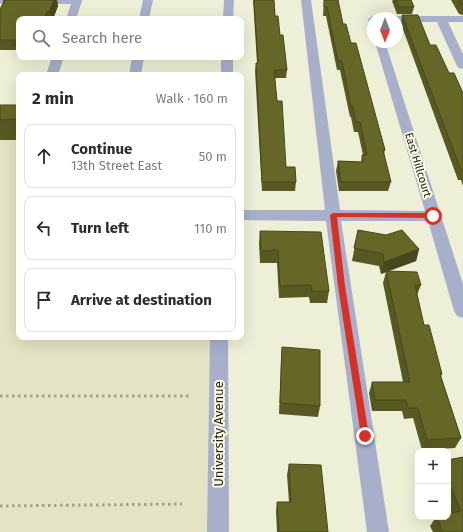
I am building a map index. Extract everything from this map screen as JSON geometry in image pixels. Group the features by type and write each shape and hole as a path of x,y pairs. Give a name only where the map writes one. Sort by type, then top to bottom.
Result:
{"street":[{"path":"145,16 148,0"},
{"path":"228,16 229,0"},
{"path":"306,0 342,286 378,532"},
{"path":"1,2 77,1 72,16"},
{"path":"403,19 463,19"},
{"path":"441,19 463,66"},
{"name":"East Hillcourt","path":"382,48 463,310"},
{"path":"53,72 57,60"},
{"path":"136,72 138,60"},
{"path":"227,60 227,72"},
{"path":"244,214 433,216"},
{"name":"University Avenue","path":"218,532 219,340"}],"path":[{"path":"0,396 190,396"},
{"path":"0,506 182,504"}],"shaded area":[{"path":"0,114 16,114 16,340 223,340 220,532 0,532"}],"building":[{"path":"5,0 54,0 49,12 47,12 45,16 16,16 16,40 0,40 0,9"},
{"path":"254,0 274,0 275,16 278,16 280,35 283,35 287,70 274,70 277,101 282,101 286,167 295,167 296,182 262,182 256,63 258,63"},
{"path":"324,0 338,0 343,24 346,24 351,43 356,43 385,150 383,150 391,182 341,182 338,161 363,162 362,155 367,155 360,122 356,122 353,107 351,107 342,61 338,61 327,7 324,7"},
{"path":"396,0 411,0 414,7 399,7"},
{"path":"459,0 463,0 463,5 462,5"},
{"path":"403,15 418,15 430,45 436,45 449,73 454,73 463,93 463,170 461,170"},
{"path":"0,105 16,105 16,119 0,120"},
{"path":"358,230 386,235 402,230 419,249 384,262 383,254 354,248"},
{"path":"260,231 321,232 329,291 312,291 311,285 280,286 278,250 261,251"},
{"path":"386,271 417,272 421,285 415,285 424,325 429,325 442,374 440,374 461,438 427,440 418,408 408,408 406,400 375,400 372,382 410,382"},
{"path":"282,347 320,350 320,406 280,403"},
{"path":"463,457 463,532 443,532 437,520 451,520 451,513 461,511 451,488 451,459"},
{"path":"289,464 321,465 328,532 279,532 277,502 291,502"}],"route":[{"path":"365,436 342,286 333,215 433,216"}]}
